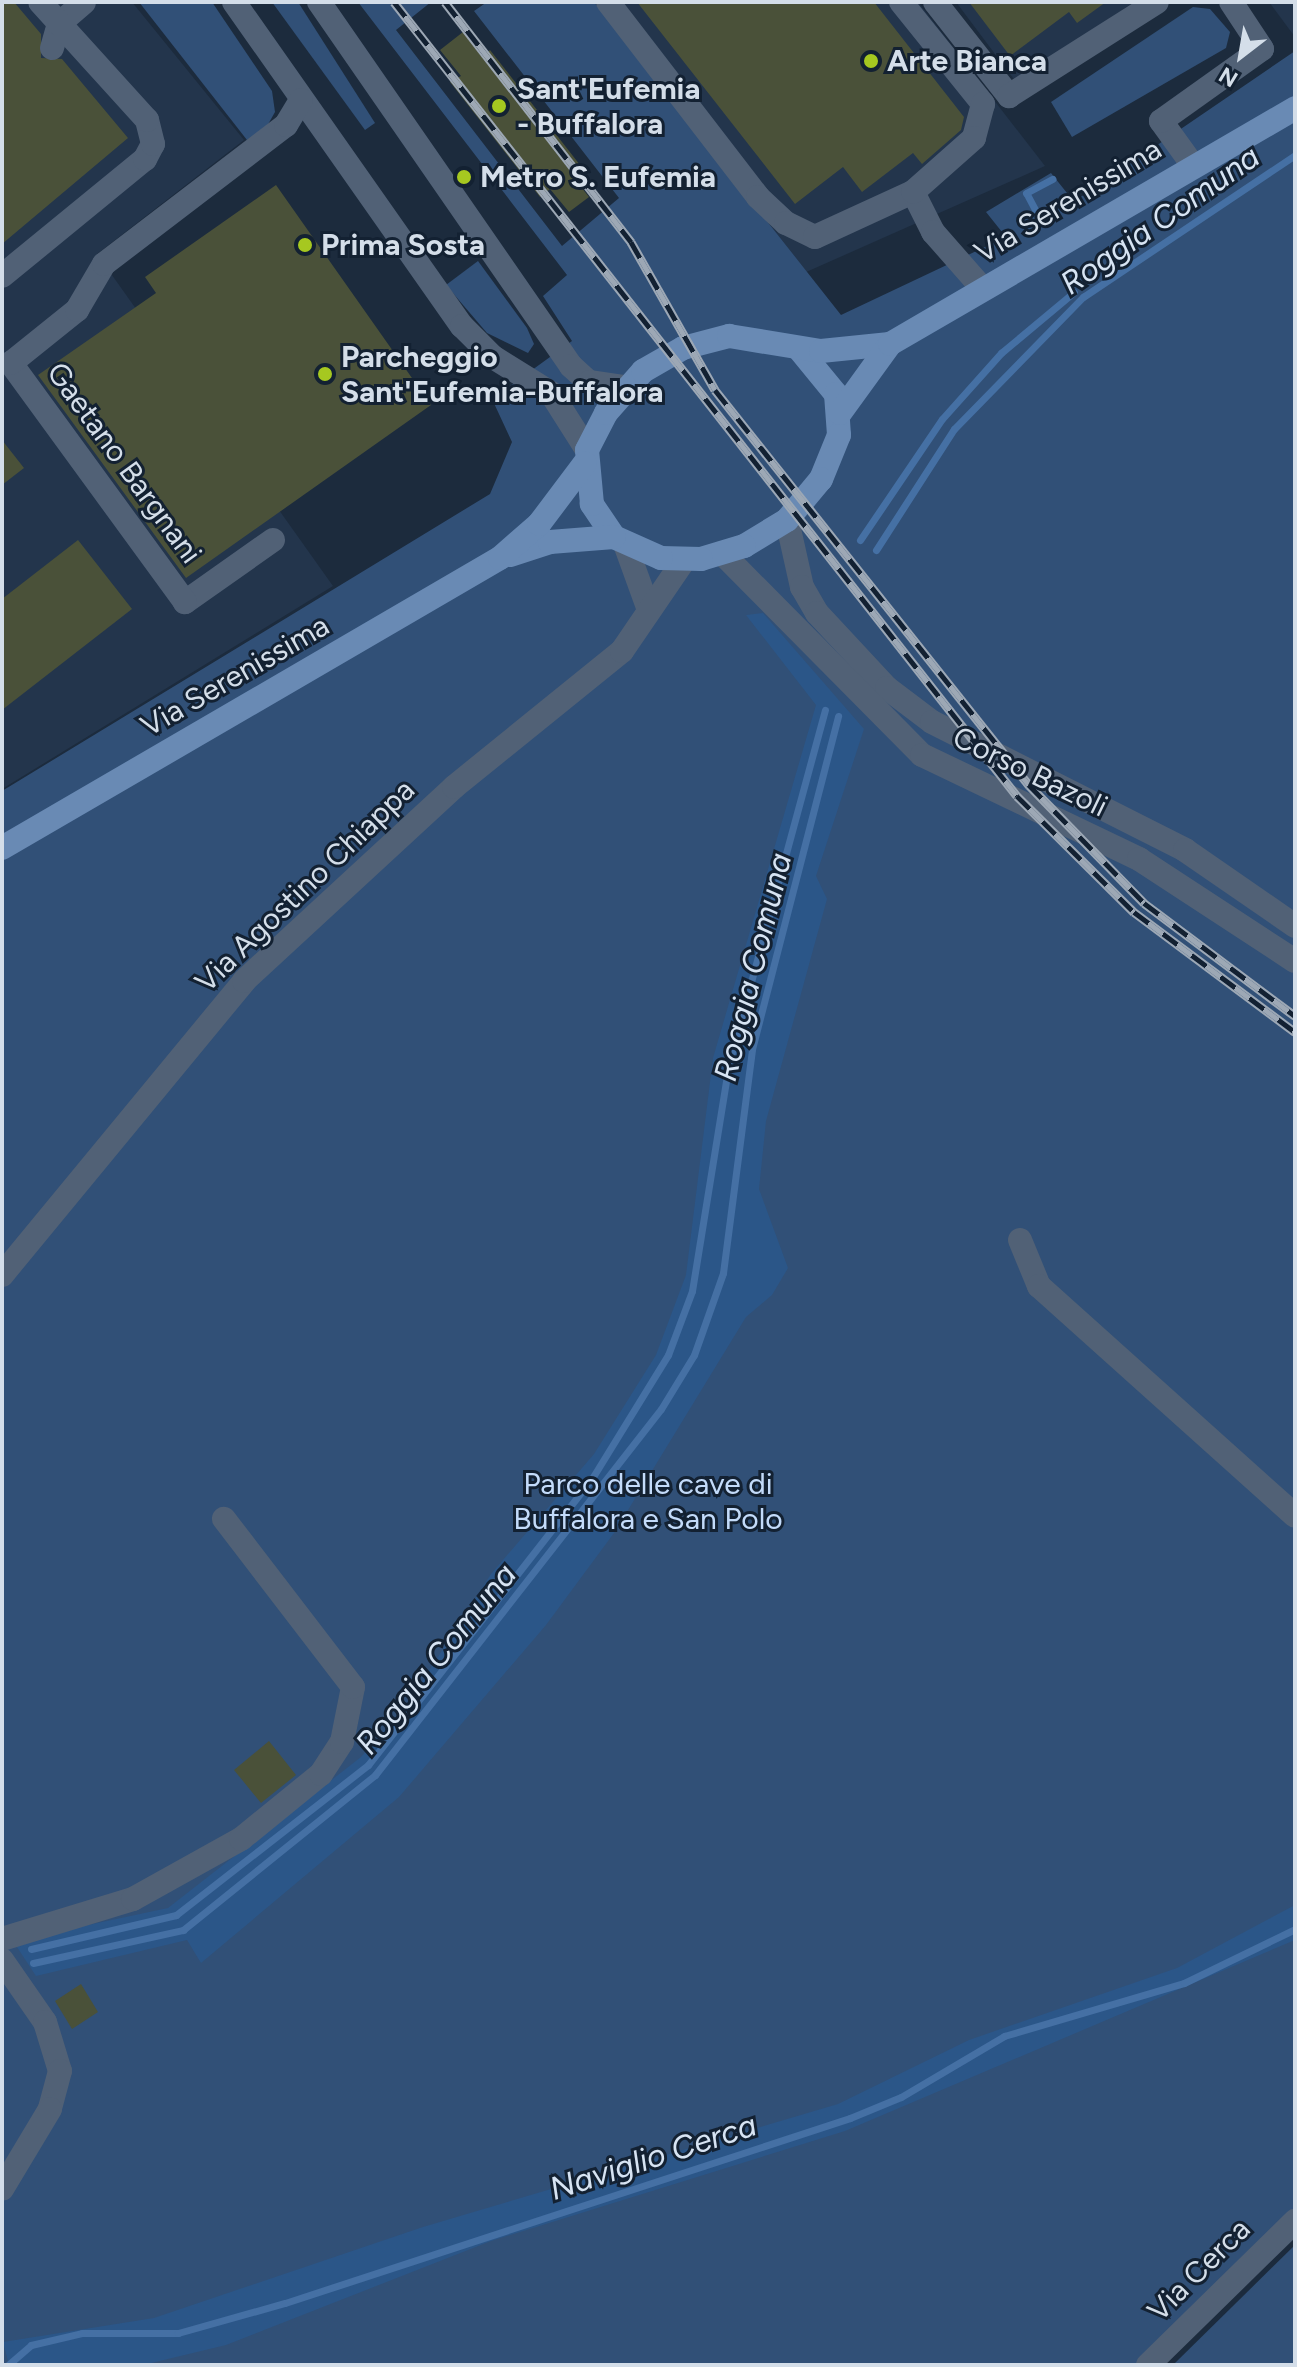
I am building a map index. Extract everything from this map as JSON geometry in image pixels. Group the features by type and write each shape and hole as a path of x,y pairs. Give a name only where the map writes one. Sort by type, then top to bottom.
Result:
{"main road":[{"name":"Via Serenissima","path":"500,558 550,542 620,541 684,560 722,553 787,520 821,479 840,413 890,344 1290,108"},
{"name":"Via Serenissima","path":"2,848 500,558 539,524 586,457 625,387 662,358 717,339 753,336 799,349 890,344"},
{"name":"Via Serenissima","path":"799,349 828,376 840,413"},
{"path":"586,457 592,504 620,541"}],"street":[{"path":"2,276 145,159 153,144 147,120 56,36 40,2"},
{"path":"56,36 84,2"},
{"path":"234,2 462,326 493,357 551,393 586,457"},
{"path":"319,2 571,366 589,382 625,387"},
{"path":"608,2 758,197 786,223 815,237 913,192 974,138 983,104 901,2"},
{"path":"935,2 1009,96 1157,2"},
{"path":"1192,164 1161,121 1262,49 1231,2"},
{"name":"Gaetano Bargnani","path":"273,540 185,602 11,363 77,310 104,264 286,125 301,100"},
{"path":"913,192 933,232 983,289"},
{"name":"Corso Bazoli","path":"787,520 802,587 887,688 932,722 1116,810 1295,926"},
{"path":"620,541 649,610"},
{"name":"Corso Bazoli","path":"722,553 771,598 822,660 922,755 1139,859 1295,961"},
{"name":"Via Agostino Chiappa","path":"2,1275 244,981 454,787 622,651 684,560"},
{"path":"1020,1240 1039,1286 1295,1516"},
{"path":"2,1939 133,1899 241,1839 321,1774 342,1742 353,1687 224,1519"},
{"path":"2,1960 45,2022 60,2071 50,2109 2,2189"},
{"name":"Via Cerca","path":"1148,2365 1295,2221"}],"shaded area":[{"path":"2,2 132,2 244,140 97,254 333,586 2,789"},
{"path":"594,2 918,2 1045,166 804,273"},
{"path":"956,2 1134,2 1016,82"},
{"path":"1269,2 1295,2 1295,37"},
{"path":"763,613 864,729 816,876 827,899 766,1121 759,1189 788,1268 772,1295 746,1317 614,1533 546,1625 399,1797 201,1963 187,1940 36,1976 13,1941 168,1908 361,1757 409,1702 491,1574 594,1454 656,1355 686,1275 713,1058 816,705 746,615"},
{"path":"1295,1905 1295,1940 845,2131 491,2241 226,2345 143,2365 9,2365 3,2342 154,2318 423,2227 838,2104 969,2040 1177,1968"}],"green space":[{"path":"139,2 212,2 272,91 275,112 266,128 247,140"},
{"path":"272,2 298,2 375,123 365,130"},
{"name":"Parco delle cave di Buffalora e San Polo","path":"358,2 431,2 396,30 562,246 619,198 474,11 487,2 594,2 841,315 1006,237 986,212 1051,173 1071,198 1035,221 1084,195 1295,51 1295,2212 1138,2365 2,2365 2,791 490,494 512,442 492,399 572,341 543,296 567,275"},
{"path":"1193,7 1210,9 1230,32 1226,48 1072,137 1051,102"},
{"path":"478,261 527,328 534,344 528,353 487,333 446,285"},
{"path":"1295,2245 1295,2365 1173,2365"}],"building":[{"path":"2,2 14,2 41,34 41,58 62,59 128,138 2,244"},
{"path":"637,2 874,2 964,117 961,130 922,164 913,153 862,192 843,167 795,204"},
{"path":"969,2 1106,2 1077,23 1069,12 1010,56"},
{"path":"463,32 482,57 490,50 580,165 570,173 589,197 569,212 550,189 540,197 450,82 461,76 440,50"},
{"path":"276,185 431,405 186,578 38,375 156,293 145,277"},
{"path":"2,440 24,468 2,485"},
{"path":"78,540 132,609 2,710 2,599"},
{"path":"269,1741 296,1775 261,1803 234,1770"},
{"path":"81,1984 98,2012 72,2029 55,2001"}],"waterway":[{"name":"Roggia Comuna","path":"876,550 954,429 1083,297 1295,155"},
{"path":"1039,217 1026,193 1052,179"},
{"path":"860,540 942,419 1001,353 1074,292"},
{"path":"31,1949 176,1915 368,1765 591,1480 668,1355 692,1291 729,1063 825,710"},
{"name":"Roggia Comuna","path":"33,1963 183,1930 375,1775 661,1409 694,1355 723,1273 752,1049 838,716"},
{"name":"Naviglio Cerca","path":"8,2365 31,2345 82,2333 178,2333 285,2303 850,2118 901,2097 1004,2036 1184,1983 1295,1929"}],"railway":[{"path":"394,2 1017,796 1134,912 1295,1032"},
{"path":"445,2 631,242 715,390 1029,785 1144,903 1295,1016"}],"place":[{"name":"Arte Bianca","path":"871,61"},
{"name":"Sant'Eufemia - Buffalora","path":"499,106"},
{"name":"Metro S. Eufemia","path":"464,177"},
{"name":"Prima Sosta","path":"305,245"},
{"name":"Parcheggio Sant'Eufemia-Buffalora","path":"325,374"}]}
